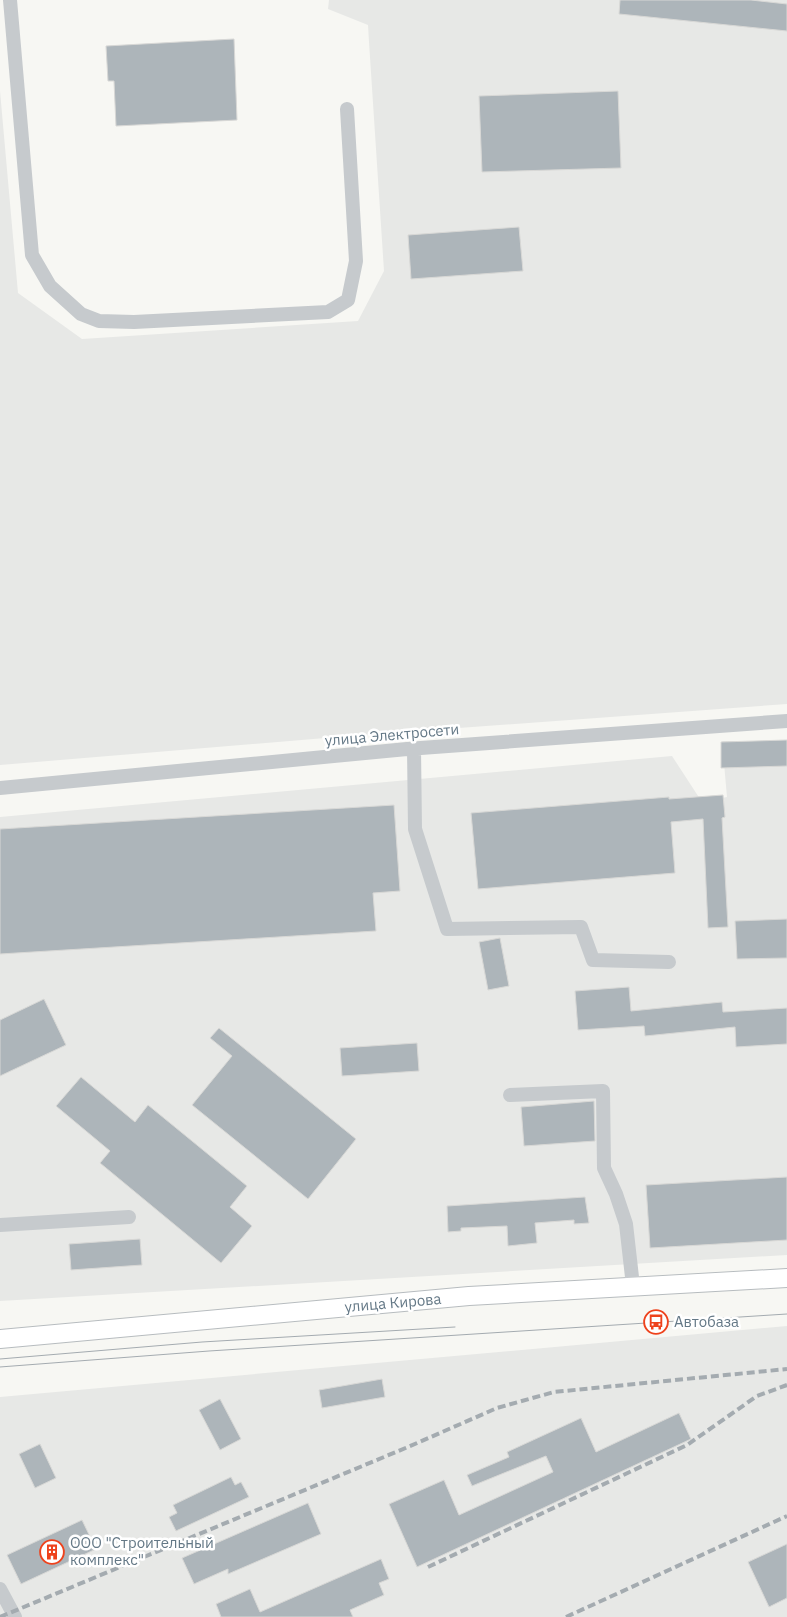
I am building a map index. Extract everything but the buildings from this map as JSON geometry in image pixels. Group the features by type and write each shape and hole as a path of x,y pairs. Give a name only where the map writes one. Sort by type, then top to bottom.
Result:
{"main road":[{"name":"улица Кирова","path":"0,1339 468,1296 787,1278"}],"street":[{"path":"10,0 32,255 50,286 82,314 99,320 134,322 328,312 348,300 356,261 347,109"},
{"name":"улица Электросети","path":"0,788 414,748 787,721"},
{"path":"414,748 415,829 447,929 581,927 593,960 668,962"},
{"path":"510,1095 604,1091 604,1168 616,1194 626,1224 633,1286"},
{"path":"0,1225 129,1217"},
{"path":"0,1589 14,1617"}],"shaded area":[{"path":"329,0 787,0 787,704 349,736 0,765 0,91 18,293 82,339 358,321 384,271 368,25 328,9"},
{"path":"722,741 787,742 787,1255 0,1301 0,817 672,756 702,802 727,797"},
{"path":"787,1326 787,1617 0,1617 0,1397"}],"tram line":[{"path":"0,1367 209,1351 787,1314"},
{"path":"0,1359 202,1342 455,1327"}],"railway":[{"path":"0,1617 497,1408 554,1392 787,1369"},
{"path":"428,1567 687,1445 757,1396 787,1385"},
{"path":"566,1617 787,1516"}],"place":[{"name":"Автобаза","path":"656,1322"},
{"name":"ООО \"Строительный комплекс\"","path":"52,1552"}]}
